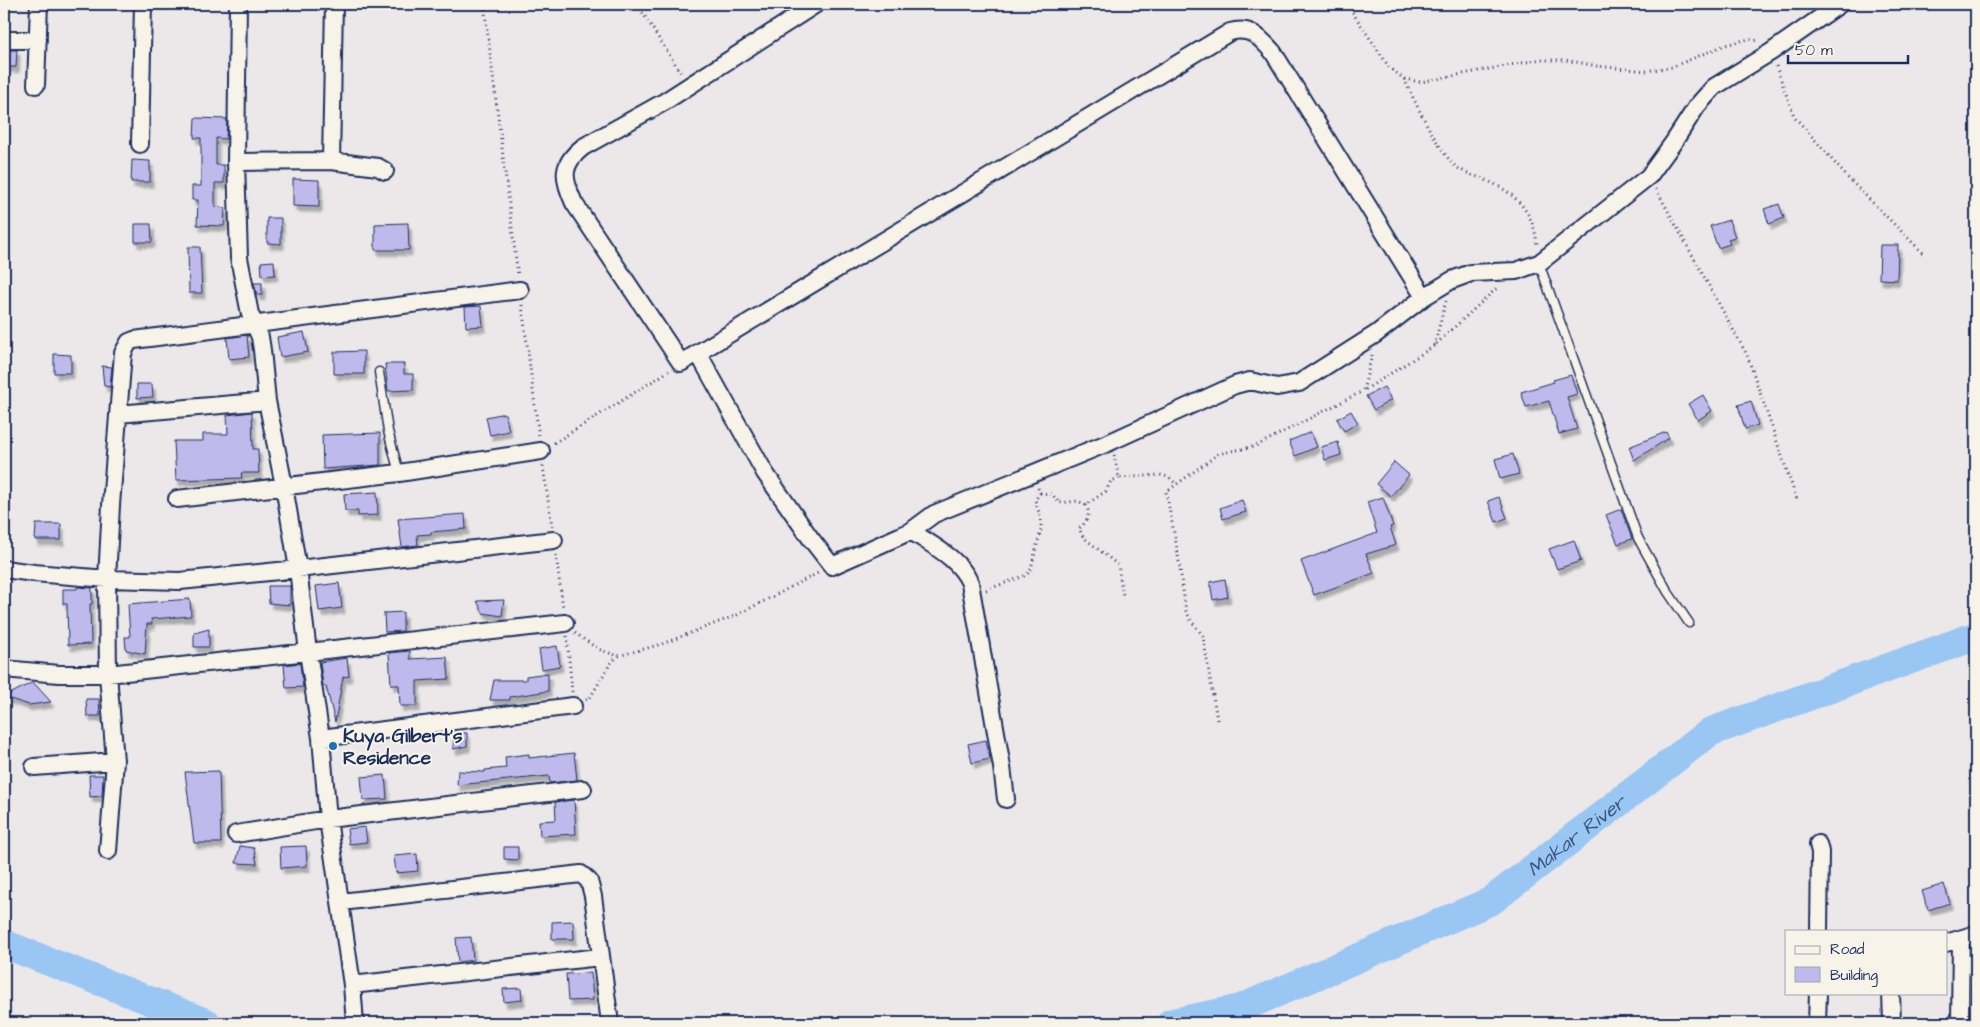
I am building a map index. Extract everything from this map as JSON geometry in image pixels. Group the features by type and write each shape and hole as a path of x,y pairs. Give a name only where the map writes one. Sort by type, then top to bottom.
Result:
{"street":[{"path":"36,85 39,4"},
{"path":"140,144 143,4"},
{"path":"238,4 236,162 239,258 247,302 260,337 267,401 298,569 321,738 328,819 352,985 355,1023"},
{"path":"331,161 334,4"},
{"path":"816,4 690,86 634,120 583,147 571,156 567,163 566,186 574,203 681,363 1230,32 1237,30 1252,32 1273,52 1424,297"},
{"path":"698,353 765,474 810,539 832,566 911,531 934,514 1110,442 1235,385 1250,381 1277,386 1299,382 1376,334 1424,297 1452,280 1471,273 1516,271 1539,263 1649,176 1697,106 1714,87 1771,52 1840,4"},
{"path":"4,40 38,40"},
{"path":"236,162 331,161 378,167 385,171"},
{"path":"108,851 114,761 108,674 107,579 123,352 129,342 520,290"},
{"path":"118,414 267,401"},
{"path":"177,499 399,473 541,451"},
{"path":"911,531 965,570 973,594 1006,799"},
{"path":"4,569 107,579 180,581 554,540"},
{"path":"4,669 59,674 108,674 565,623"},
{"path":"321,738 573,706"},
{"path":"34,767 114,761"},
{"path":"236,834 328,819 583,790"},
{"path":"1818,844 1820,852 1819,930"},
{"path":"341,902 581,874 590,881 593,896 610,1023"},
{"path":"1960,1023 1961,939"},
{"path":"352,985 600,957"},
{"path":"1817,1023 1818,994"},
{"path":"1891,994 1892,1023"}],"lane":[{"path":"1539,263 1638,538 1668,592 1689,623"},
{"path":"379,372 388,431 399,473"}],"path":[{"path":"484,4 565,623 573,706 590,698 610,664 618,656 662,644 737,615 832,566"},
{"path":"637,4 690,86"},
{"path":"1347,4 1390,67 1404,79 1416,103 1453,164 1509,192 1524,207 1532,224 1537,242 1539,263"},
{"path":"1404,79 1421,82 1537,60 1565,60 1597,66 1646,70 1672,67 1725,45 1750,39 1760,41 1771,52 1794,116 1848,178 1925,255"},
{"path":"1649,176 1747,356 1797,500"},
{"path":"1216,720 1203,636 1186,611 1177,548 1166,492 1218,454 1256,446 1363,391 1434,346 1516,271"},
{"path":"1434,346 1452,280"},
{"path":"1363,391 1376,334"},
{"path":"541,451 681,363"},
{"path":"1110,442 1118,466 1119,478"},
{"path":"1031,475 1040,493"},
{"path":"1086,505 1106,491 1111,481 1119,478 1160,475 1169,478 1176,484"},
{"path":"1040,493 1052,494 1059,503 1078,501 1086,505 1089,511 1086,522 1079,528 1083,537 1118,565 1123,596"},
{"path":"973,594 1024,576 1030,572 1041,530 1041,520 1034,500 1040,493"},
{"path":"565,623 578,636 598,649 618,656"}],"building":[{"path":"4,50 17,50 16,67 4,67"},
{"path":"195,118 227,119 226,139 216,138 216,165 224,165 224,183 215,183 215,207 225,208 224,226 197,225 198,200 192,200 192,186 201,186 201,138 194,138"},
{"path":"132,160 150,161 150,182 131,182"},
{"path":"293,179 319,180 319,207 293,206"},
{"path":"1779,204 1784,218 1769,224 1764,209"},
{"path":"267,218 281,218 281,244 267,243"},
{"path":"1729,220 1735,237 1728,239 1730,244 1718,248 1710,226"},
{"path":"408,223 409,250 375,250 375,224"},
{"path":"135,224 151,224 152,242 135,242"},
{"path":"1880,245 1898,245 1897,280 1879,279"},
{"path":"188,247 200,247 202,293 189,293"},
{"path":"274,261 275,275 262,276 261,262"},
{"path":"254,283 262,283 262,295 257,295"},
{"path":"481,306 483,326 466,327 465,307"},
{"path":"304,332 308,352 280,357 277,337"},
{"path":"247,335 249,357 229,359 227,338"},
{"path":"364,351 364,374 334,374 334,352"},
{"path":"54,354 71,355 71,373 54,373"},
{"path":"385,364 404,364 404,374 413,374 413,390 388,391"},
{"path":"102,366 112,367 110,387 104,386"},
{"path":"1571,375 1577,394 1567,397 1577,429 1559,434 1549,401 1526,407 1521,392"},
{"path":"137,384 152,384 153,397 137,398"},
{"path":"1384,387 1391,400 1374,410 1366,396"},
{"path":"1703,395 1712,411 1698,420 1688,404"},
{"path":"1751,401 1758,425 1745,429 1738,405"},
{"path":"1351,411 1358,423 1344,431 1337,419"},
{"path":"252,412 253,449 258,449 259,473 241,473 242,478 176,480 174,441 203,441 203,434 228,434 227,415"},
{"path":"505,413 509,431 490,435 486,417"},
{"path":"1311,432 1317,447 1295,456 1289,441"},
{"path":"1666,432 1669,438 1634,460 1629,447"},
{"path":"380,433 380,465 323,469 322,435"},
{"path":"1338,442 1341,455 1325,460 1321,447"},
{"path":"1513,454 1519,474 1500,479 1495,459"},
{"path":"1394,462 1409,475 1391,496 1376,484"},
{"path":"377,492 378,515 358,516 358,511 345,511 344,494"},
{"path":"1383,497 1393,526 1390,527 1396,545 1366,554 1374,573 1314,595 1301,561 1377,533 1367,502"},
{"path":"1499,497 1507,518 1496,522 1488,501"},
{"path":"1242,500 1246,512 1223,519 1220,508"},
{"path":"1621,509 1632,539 1618,544 1606,515"},
{"path":"465,514 466,529 417,535 418,545 402,547 398,519"},
{"path":"36,524 61,524 61,540 35,540"},
{"path":"1574,540 1581,561 1557,569 1549,549"},
{"path":"1225,579 1228,597 1213,600 1210,582"},
{"path":"339,583 342,608 319,611 316,586"},
{"path":"268,586 290,586 290,605 269,603"},
{"path":"77,587 92,588 92,604 90,604 91,644 68,645 67,604 63,604 63,589 77,589"},
{"path":"190,599 191,616 151,619 152,624 147,624 145,654 126,650 125,637 130,637 128,604"},
{"path":"504,600 502,616 483,613 477,601"},
{"path":"403,612 403,631 385,632 384,613"},
{"path":"209,629 209,647 194,647 194,633"},
{"path":"557,646 560,666 542,669 539,649"},
{"path":"410,651 410,659 447,657 449,679 417,681 417,706 400,706 399,685 391,685 389,653"},
{"path":"347,658 349,676 343,677 335,722 326,686 323,686 320,662"},
{"path":"300,663 303,687 286,688 284,665"},
{"path":"548,673 548,691 510,697 510,700 490,700 494,680 526,680 526,676"},
{"path":"33,682 51,702 29,705 4,697"},
{"path":"86,699 99,699 100,716 87,716"},
{"path":"454,733 467,733 467,746 453,749"},
{"path":"986,740 990,759 972,763 968,744"},
{"path":"574,753 577,780 550,783 549,776 457,785 458,771 485,772 485,770 506,768 505,757 529,754 529,758"},
{"path":"219,771 221,843 194,843 185,772"},
{"path":"89,775 103,775 102,796 90,797"},
{"path":"385,775 387,799 363,800 361,777"},
{"path":"574,800 576,834 540,836 539,821 556,820 555,802"},
{"path":"365,827 367,842 349,844 347,829"},
{"path":"240,846 254,848 257,864 236,863"},
{"path":"306,846 307,866 281,868 280,847"},
{"path":"504,847 518,847 518,860 504,859"},
{"path":"417,854 418,871 396,873 394,856"},
{"path":"1944,884 1950,903 1928,910 1922,891"},
{"path":"573,921 574,939 552,939 552,922"},
{"path":"471,937 473,960 458,962 456,938"},
{"path":"591,973 593,1000 568,1001 566,974"},
{"path":"521,988 522,1000 504,1002 503,989"}],"waterway":[{"name":"Makar River","path":"1171,1023 1239,1009 1491,901 1710,732 1976,636"},
{"name":"Makar River","path":"4,944 207,1023"}],"place":[{"name":"Kuya Gilbert’s Residence","path":"333,746"}]}
